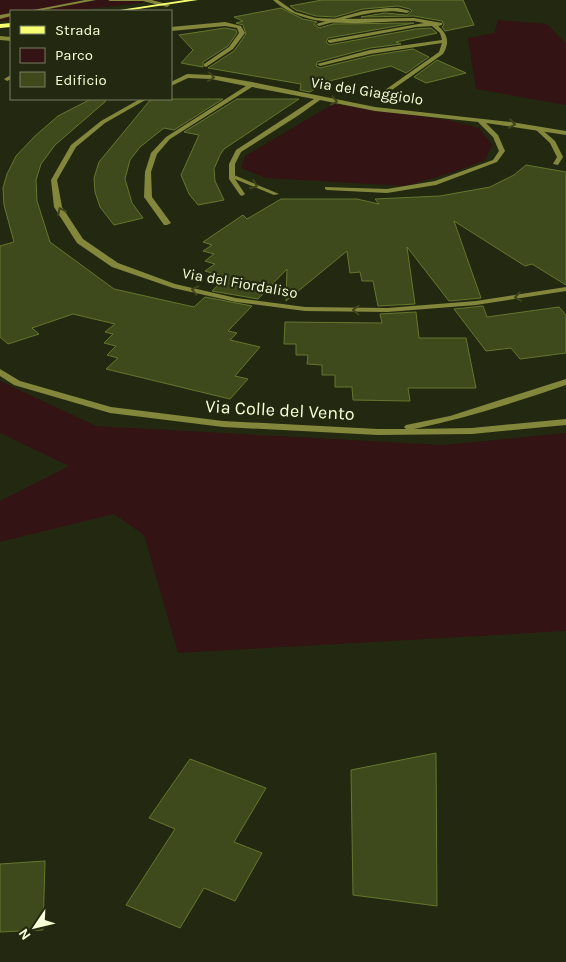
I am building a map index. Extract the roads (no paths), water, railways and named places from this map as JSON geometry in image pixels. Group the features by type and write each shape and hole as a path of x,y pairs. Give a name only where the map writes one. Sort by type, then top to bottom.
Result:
{"main road":[{"path":"133,10 196,0"}],"street":[{"path":"37,10 94,0"},
{"path":"110,0 141,0"},
{"path":"145,0 167,5"},
{"path":"275,0 296,12 316,16 341,15 375,10 407,12"},
{"path":"319,24 394,6 414,8"},
{"path":"330,40 439,21 445,41 441,53 387,91"},
{"path":"172,29 225,24 240,27 242,33 231,48 206,65"},
{"path":"320,64 370,52 445,41"},
{"path":"172,84 187,76 212,77 252,84"},
{"path":"167,223 148,198 148,172 154,153 168,138 252,84"},
{"name":"Via del Giaggiolo","path":"252,84 375,109 479,120 566,133"},
{"path":"242,194 232,176 232,164 238,151 319,98"},
{"name":"Via del Fiordaliso","path":"142,100 103,122 73,146 54,180 58,207 80,241 116,265 173,286 236,300 305,309 387,310 476,303 566,289"},
{"path":"327,188 387,192 436,184 495,161 502,151 496,136 479,120"},
{"path":"536,128 553,142 560,157 556,164"},
{"path":"232,176 276,194"},
{"name":"Via Colle del Vento","path":"0,372 17,383 110,410 223,424 388,432 472,431 566,422"},
{"path":"388,432 461,415 566,382"}]}
